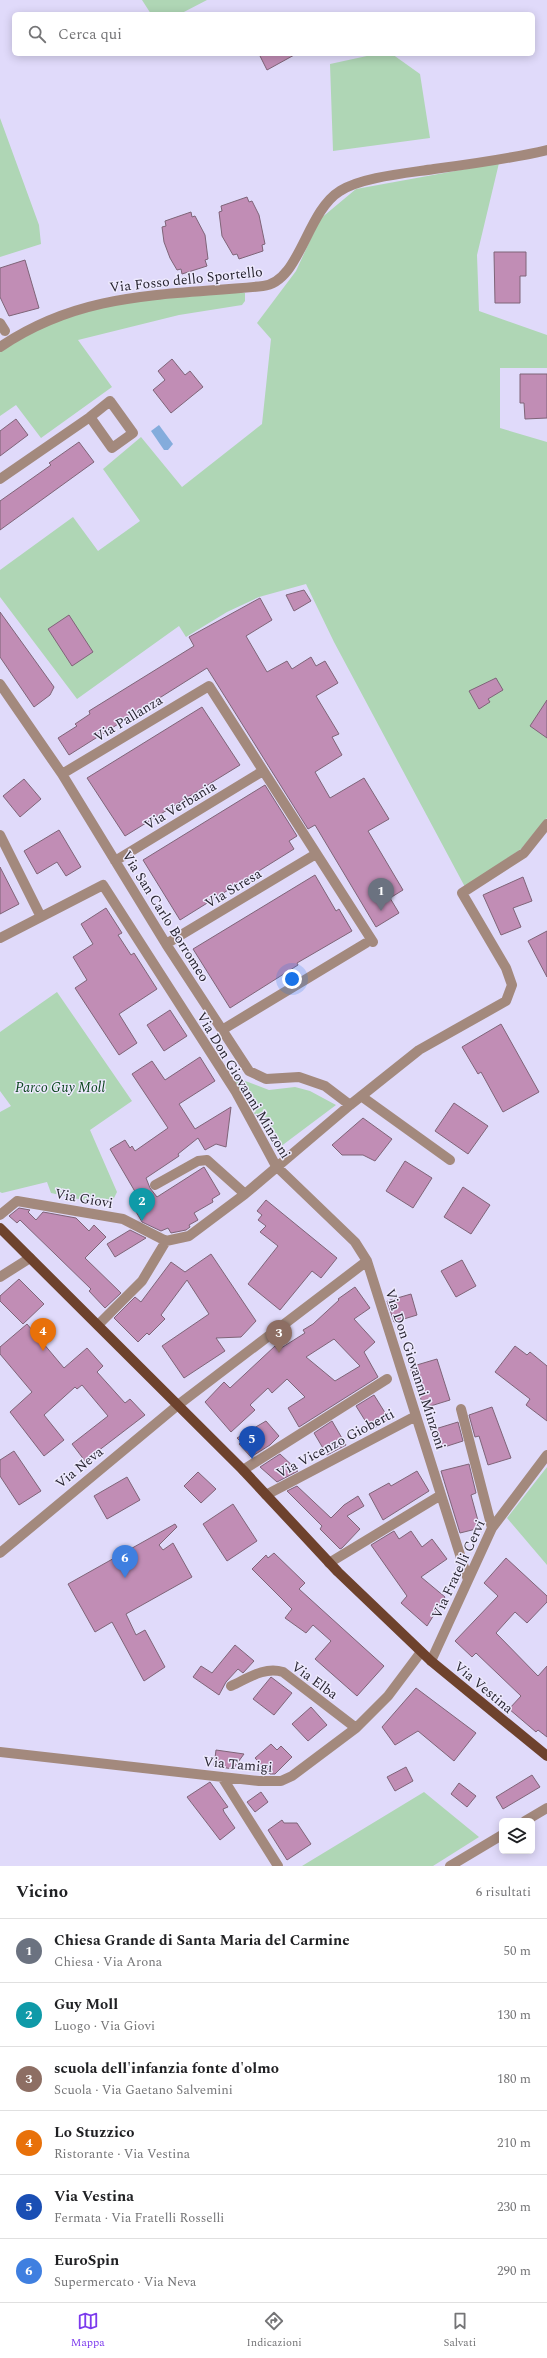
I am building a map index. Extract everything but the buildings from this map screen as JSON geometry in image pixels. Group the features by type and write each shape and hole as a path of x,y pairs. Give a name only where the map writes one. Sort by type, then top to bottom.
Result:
{"main road":[{"name":"Via Vestina","path":"0,1228 243,1470 329,1563 421,1652 547,1756"}],"street":[{"name":"Via Fosso dello Sportello","path":"0,347 41,323 75,309 157,294 257,287 275,283 284,275 296,257 316,216 326,202 341,190 370,180 510,159 547,150"},
{"path":"0,479 110,401 133,433 112,448 90,416"},
{"name":"Via San Carlo Borromeo","path":"0,684 62,774 166,944 249,1071 266,1079 299,1077 324,1086 350,1105"},
{"name":"Via Pallanza","path":"62,774 211,690 261,772"},
{"path":"222,1030 370,942 261,772"},
{"name":"Via Verbania","path":"115,860 261,772"},
{"path":"98,1325 142,1281 166,1241 189,1236 227,1209 276,1166 419,1050 506,1001 512,985 506,968 462,893 524,853 547,824"},
{"path":"0,835 41,917"},
{"name":"Via Stresa","path":"166,944 315,855"},
{"name":"Via Don Giovanni Minzoni","path":"0,938 103,885 236,1092 276,1166 355,1242 367,1261 468,1580"},
{"path":"361,1096 450,1160"},
{"path":"155,1185 198,1161 208,1160 245,1194"},
{"name":"Via Giovi","path":"0,1215 17,1200 123,1219 166,1241"},
{"path":"0,1277 30,1258"},
{"name":"Via Neva","path":"0,1553 178,1405 367,1261"},
{"path":"243,1470 387,1379"},
{"path":"461,1410 492,1528"},
{"name":"Via Vicenzo Gioberti","path":"266,1495 416,1416"},
{"name":"Via Fratelli Cervi","path":"431,1661 492,1528 547,1455"},
{"path":"329,1563 442,1495"},
{"name":"Via Tamigi","path":"0,1752 222,1777 281,1781 298,1773 356,1728 388,1696 421,1652"},
{"name":"Via Elba","path":"231,1686 262,1672 279,1671 292,1678 356,1728"},
{"path":"222,1777 278,1866"},
{"path":"530,1818 547,1808"},
{"path":"450,1866 499,1837"}],"green space":[{"path":"142,0 207,0 184,12 150,12"},
{"path":"367,56 395,56 420,74 430,138 333,151 330,64"},
{"path":"0,118 39,225 41,244 0,257"},
{"path":"499,163 477,255 479,311 547,335 547,368 500,368 500,428 547,442 547,818 521,849 465,887 334,642 306,584 259,597 227,612 186,637 179,626 77,699 0,597 0,570 73,517 98,551 140,521 103,469 141,437 182,487 262,424 271,339 257,323 296,271 320,219 356,189"},
{"path":"237,292 245,293 245,301 242,305 179,315 78,340 112,387 41,438 16,405 0,416 0,352 42,326 115,303"},
{"name":"Parco Guy Moll","path":"57,992 132,1101 90,1130 117,1192 113,1200 106,1205 51,1193 47,1182 2,1193 0,1192 0,1112 11,1106 0,1091 0,1032"},
{"path":"234,1079 240,1079 269,1090 295,1087 310,1091 336,1105 276,1150"},
{"path":"547,1467 547,1565 507,1518"},
{"path":"424,1792 479,1837 433,1866 302,1866"}],"water":[{"path":"159,425 173,444 168,450 164,450 151,431"}],"place":[{"name":"Chiesa Grande di Santa Maria del Carmine","path":"381,911"},
{"name":"Guy Moll","path":"142,1221"},
{"name":"Lo Stuzzico","path":"43,1351"},
{"name":"scuola dell'infanzia fonte d'olmo","path":"279,1353"},
{"name":"Via Vestina","path":"252,1459"},
{"name":"EuroSpin","path":"125,1578"}]}
